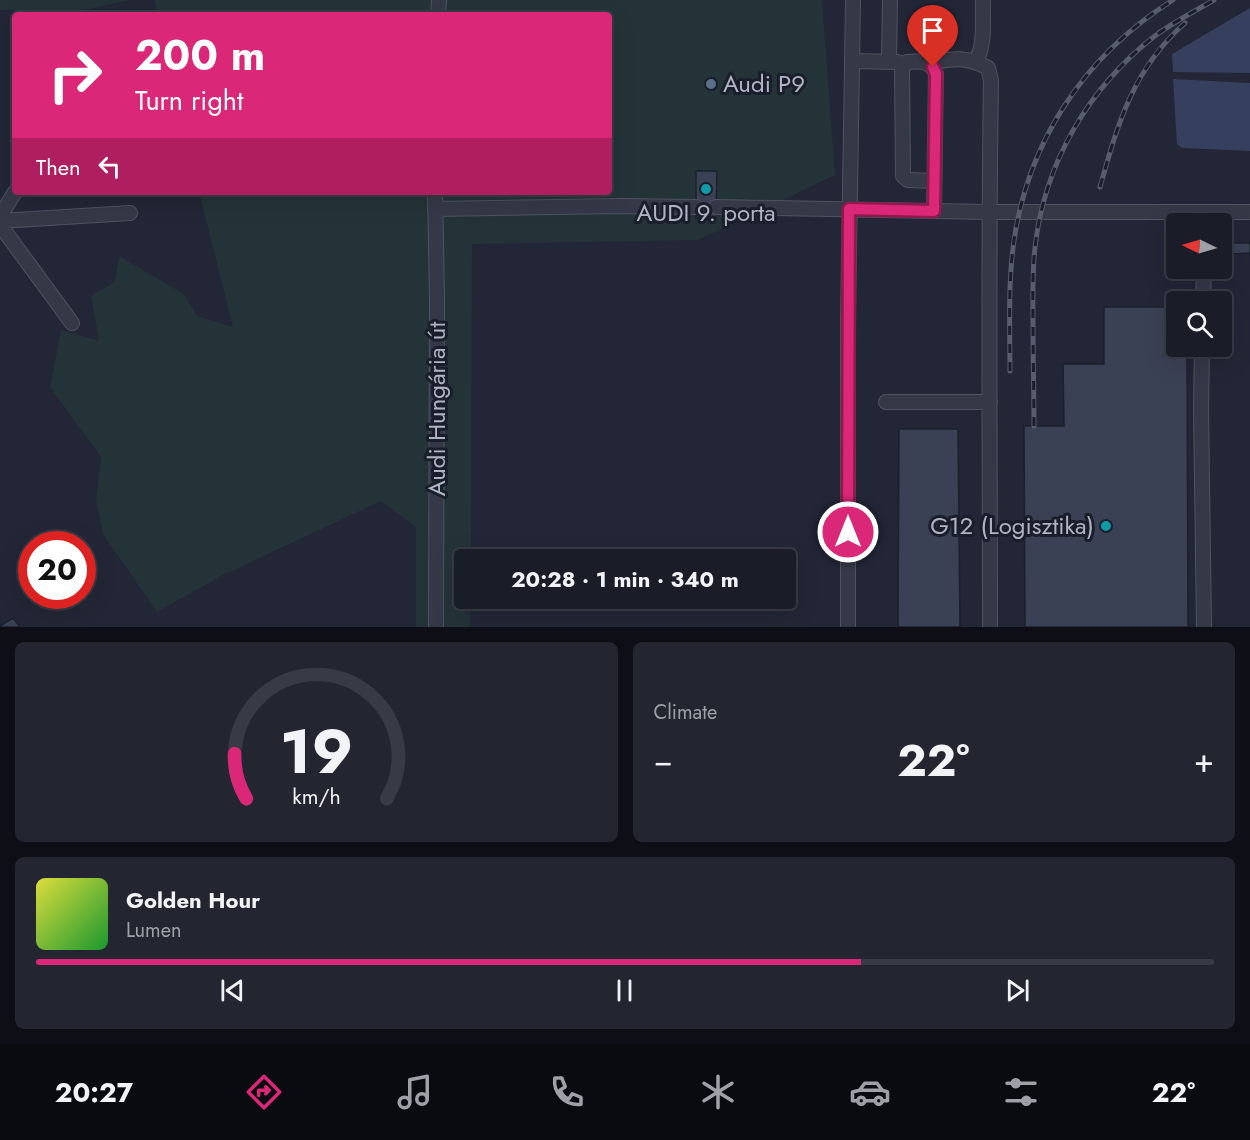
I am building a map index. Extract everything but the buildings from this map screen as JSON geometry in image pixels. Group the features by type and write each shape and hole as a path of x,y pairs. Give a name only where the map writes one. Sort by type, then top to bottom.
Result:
{"street":[{"path":"848,627 849,209 853,0"},
{"path":"889,62 890,0"},
{"path":"976,61 982,42 983,0"},
{"path":"852,60 927,63 957,59 976,61 988,68 991,80 988,212 990,627"},
{"path":"907,62 902,69 903,176 908,180 934,182"},
{"path":"927,63 933,67 936,74 934,211"},
{"path":"0,216 13,195"},
{"name":"Audi Hungária út","path":"435,195 436,627"},
{"path":"435,209 696,207"},
{"path":"716,207 1166,217"},
{"path":"1232,214 1250,212"},
{"path":"0,223 130,213"},
{"path":"0,223 72,323"},
{"path":"1202,357 1204,627"},
{"path":"886,402 990,402"}],"shaded area":[{"path":"0,0 130,0 79,11 0,10"},
{"path":"155,0 822,0 835,175 698,240 472,244 471,549 454,549 454,609 471,609 470,627 416,627 416,527 381,501 223,575 157,612 103,534 96,500 101,457 50,387 61,330 99,341 91,296 115,282 119,256 184,294 197,316 233,327 200,195 612,195 612,12 157,12"}],"water":[{"path":"1250,8 1250,73 1173,72 1172,54"},
{"path":"1173,79 1250,83 1250,151 1182,148 1177,144"}],"railway":[{"path":"1010,371 1010,294 1013,248 1020,209 1031,173 1046,138 1064,106 1087,75 1141,22 1173,0"},
{"path":"1034,426 1034,257 1040,217 1048,186 1060,157 1074,129 1110,78 1156,35 1214,0"},
{"path":"1100,187 1121,119 1140,78 1152,59 1185,23"}],"place":[{"name":"Audi P9","path":"711,84"},
{"name":"AUDI 9. porta","path":"706,189"},
{"name":"G12 (Logisztika)","path":"1106,526"}],"route":[{"path":"848,532 849,209 934,211 936,74 933,67"}]}
